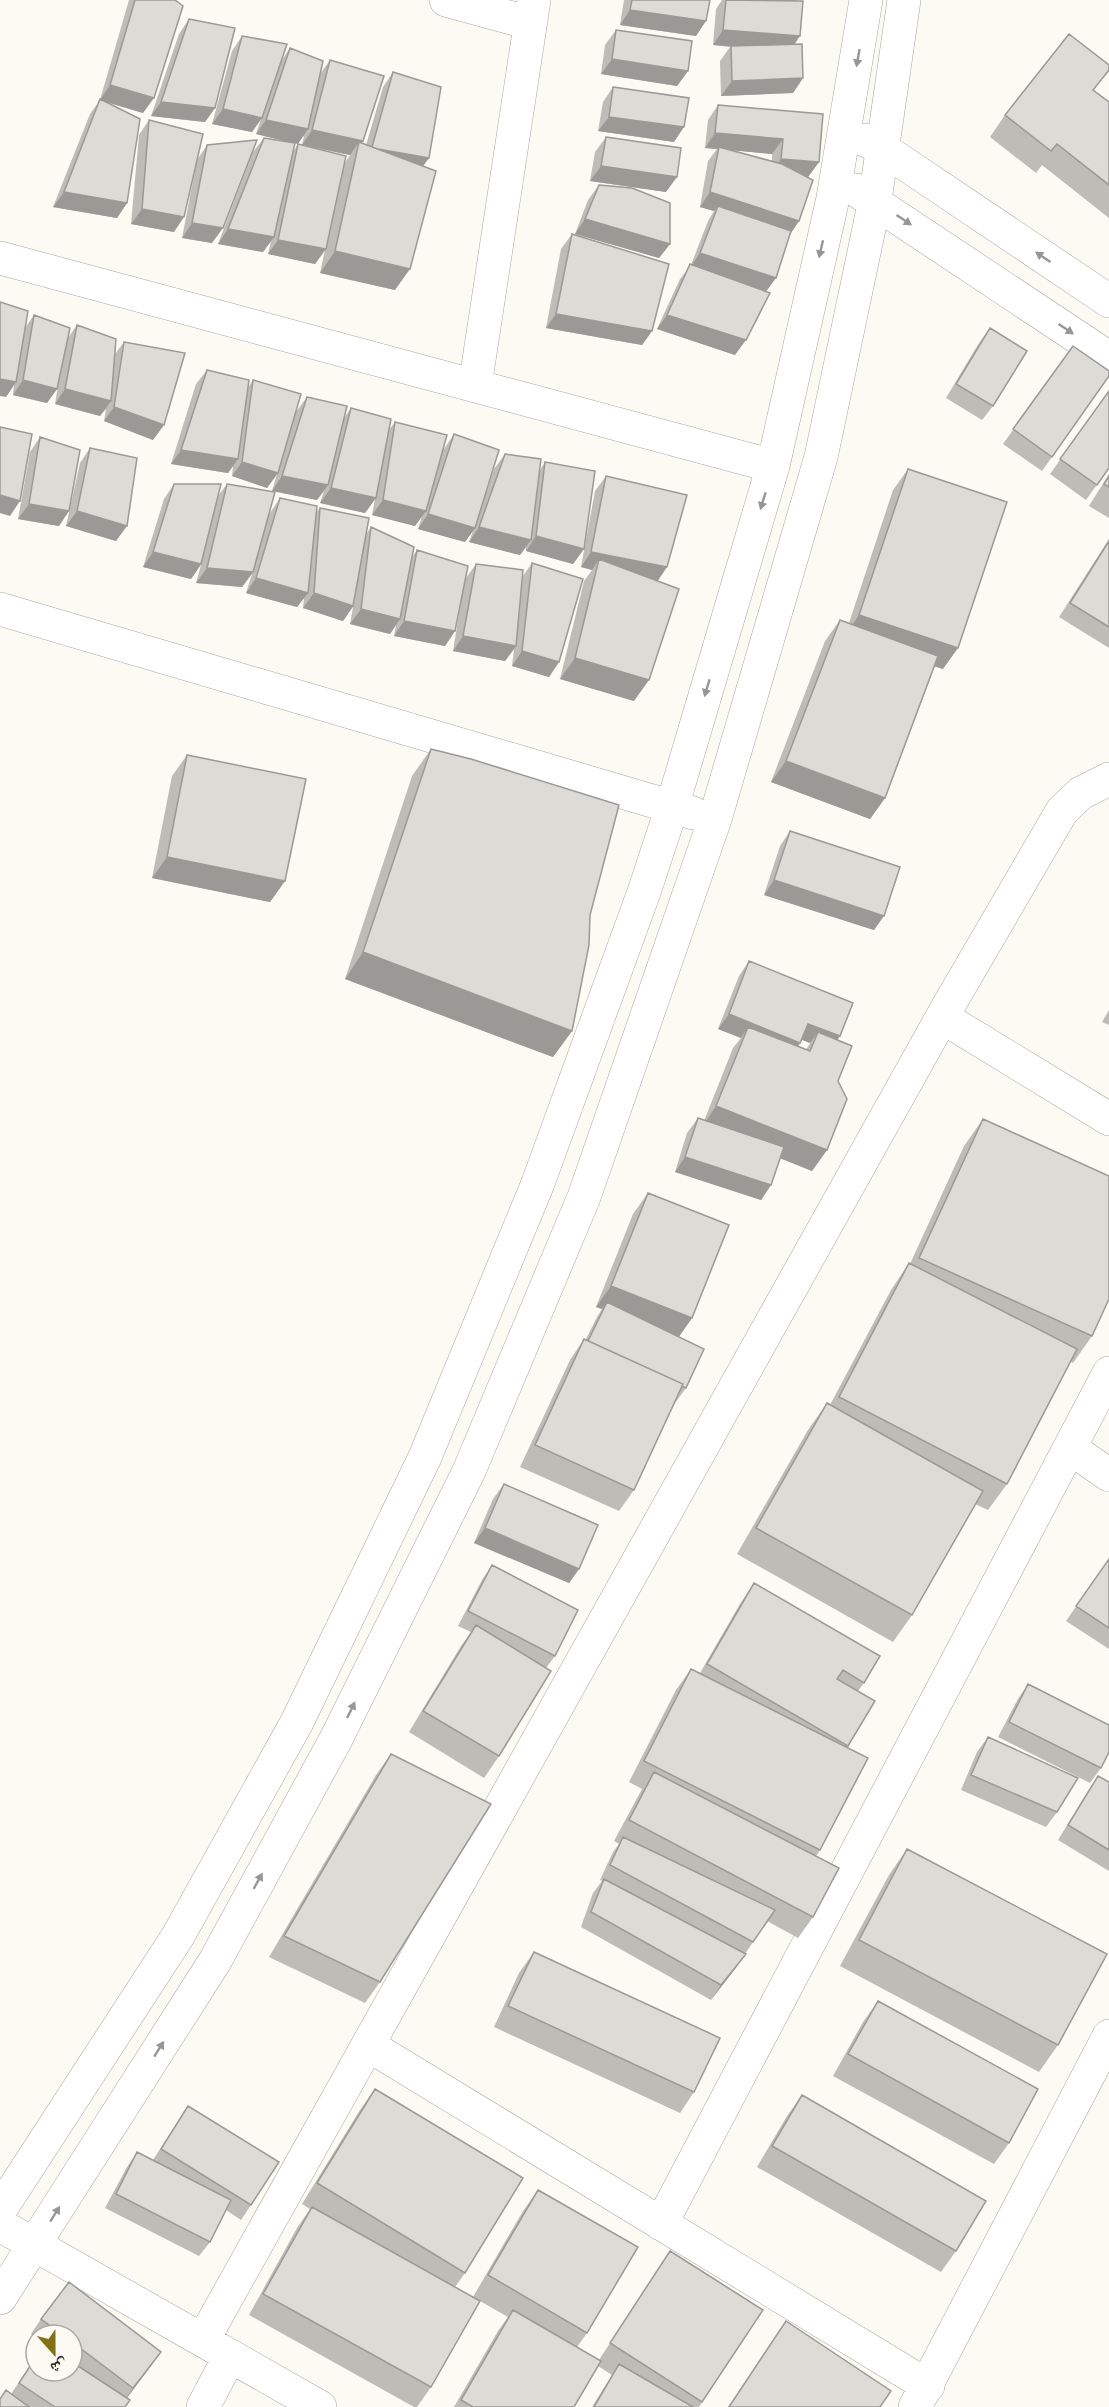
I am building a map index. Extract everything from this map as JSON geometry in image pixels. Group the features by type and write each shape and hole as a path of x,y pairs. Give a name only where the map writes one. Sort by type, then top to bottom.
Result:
{"street":[{"path":"446,0 532,11 475,386"},
{"path":"0,2210 178,1936 297,1722 425,1458 538,1183 644,892 672,807 773,466 836,179 866,0"},
{"path":"0,2298 215,1961 336,1739 469,1471 584,1197 715,819 821,457 875,200 904,0"},
{"path":"845,130 883,150 1109,301"},
{"path":"836,179 875,200 1109,358"},
{"path":"0,258 773,466"},
{"path":"0,609 715,819"},
{"path":"203,2407 217,2348 368,2045 942,1017 1062,811 1081,793 1109,779"},
{"path":"942,1017 1109,1119"},
{"path":"661,2224 1109,1373"},
{"path":"1070,1448 1109,1475"},
{"path":"368,2045 661,2224 922,2396 1109,2036"},
{"path":"0,2225 320,2407"}],"building":[{"path":"135,0 175,0 183,6 154,98 110,85"},
{"path":"632,0 710,0 706,21 630,10"},
{"path":"726,0 803,1 800,36 723,30"},
{"path":"189,19 235,28 215,108 161,102"},
{"path":"616,30 692,41 688,71 612,59"},
{"path":"1069,34 1109,65 1109,70 1093,90 1109,102 1109,185 1057,144 1051,151 1005,115"},
{"path":"242,36 287,44 262,118 223,109"},
{"path":"802,44 803,78 732,81 731,46"},
{"path":"290,48 323,61 308,129 266,120"},
{"path":"330,60 384,76 363,141 312,130"},
{"path":"393,72 441,87 429,158 372,147"},
{"path":"613,87 689,98 684,127 609,117"},
{"path":"100,99 140,119 127,203 64,192"},
{"path":"718,105 823,114 819,162 781,159 783,139 715,133"},
{"path":"149,120 203,134 184,217 142,209"},
{"path":"606,137 681,148 677,177 601,166"},
{"path":"264,138 295,143 274,237 228,229"},
{"path":"257,140 223,228 192,223 207,145"},
{"path":"359,142 436,171 410,269 335,251"},
{"path":"298,144 346,156 326,249 278,240"},
{"path":"719,147 782,164 813,180 799,221 710,192"},
{"path":"599,185 632,188 670,203 670,244 585,219"},
{"path":"718,206 791,231 776,278 700,253"},
{"path":"572,234 669,264 652,331 556,314"},
{"path":"690,264 770,293 746,340 667,315"},
{"path":"0,302 28,311 16,382 0,379"},
{"path":"34,315 70,328 57,389 23,380"},
{"path":"77,325 116,339 111,401 65,389"},
{"path":"990,328 1027,351 993,406 956,384"},
{"path":"124,342 185,353 164,425 114,407"},
{"path":"1073,346 1109,371 1109,376 1052,457 1013,429"},
{"path":"207,370 249,380 238,459 181,450"},
{"path":"253,380 301,394 278,473 242,462"},
{"path":"1109,391 1109,468 1097,485 1060,459"},
{"path":"307,397 347,406 328,485 282,476"},
{"path":"351,408 391,419 376,498 331,488"},
{"path":"395,422 447,435 426,511 383,500"},
{"path":"0,427 32,434 20,501 0,495"},
{"path":"454,434 499,450 475,528 428,514"},
{"path":"40,437 80,450 69,511 29,504"},
{"path":"90,448 137,458 127,526 77,511"},
{"path":"505,454 541,459 531,540 479,527"},
{"path":"545,462 595,471 584,549 536,536"},
{"path":"908,469 1007,502 958,648 859,615"},
{"path":"606,476 687,495 667,567 591,552"},
{"path":"1109,476 1109,487 1104,484"},
{"path":"174,484 221,484 201,564 153,552"},
{"path":"227,484 275,492 253,572 207,568"},
{"path":"280,498 317,506 308,593 256,578"},
{"path":"320,508 369,518 353,606 314,593"},
{"path":"371,527 414,547 400,619 361,609"},
{"path":"1109,541 1109,627 1070,603"},
{"path":"417,550 468,566 455,631 404,621"},
{"path":"599,559 679,589 649,680 575,658"},
{"path":"532,563 583,579 559,662 522,651"},
{"path":"476,564 523,570 516,646 463,636"},
{"path":"840,620 938,656 885,798 786,761"},
{"path":"431,749 471,759 619,805 590,915 589,945 572,1031 363,952"},
{"path":"187,755 306,779 285,881 167,857"},
{"path":"790,831 900,867 884,916 774,880"},
{"path":"749,961 853,1003 840,1036 808,1024 800,1043 729,1014"},
{"path":"748,1027 810,1051 818,1032 852,1046 838,1081 847,1099 827,1150 716,1106"},
{"path":"698,1118 784,1147 771,1185 685,1157"},
{"path":"983,1119 1109,1176 1109,1299 1092,1336 919,1258"},
{"path":"648,1193 729,1225 692,1318 611,1286"},
{"path":"909,1263 1077,1349 1007,1484 839,1397"},
{"path":"607,1302 704,1349 686,1388 682,1386 683,1384 588,1341"},
{"path":"584,1339 683,1384 634,1490 535,1445"},
{"path":"827,1403 983,1491 912,1615 756,1528"},
{"path":"504,1484 598,1525 579,1569 485,1528"},
{"path":"1109,1559 1109,1628 1076,1606"},
{"path":"492,1565 578,1610 555,1656 468,1611"},
{"path":"754,1583 880,1656 864,1683 843,1670 837,1679 875,1701 848,1746 707,1664"},
{"path":"476,1625 551,1671 499,1756 423,1711"},
{"path":"691,1669 868,1758 820,1850 644,1761"},
{"path":"1028,1684 1109,1725 1109,1752 1101,1768 1009,1722"},
{"path":"988,1737 1078,1778 1057,1812 971,1775"},
{"path":"391,1754 491,1804 380,1982 284,1936"},
{"path":"654,1772 839,1868 813,1917 629,1820"},
{"path":"1098,1776 1109,1782 1109,1850 1068,1825"},
{"path":"623,1837 775,1910 753,1942 610,1865"},
{"path":"907,1849 1107,1954 1058,2045 859,1940"},
{"path":"604,1879 746,1954 721,1985 591,1912"},
{"path":"534,1952 720,2038 694,2092 508,2006"},
{"path":"878,2001 1038,2089 1009,2143 848,2054"},
{"path":"375,2089 523,2178 465,2273 317,2183"},
{"path":"802,2095 986,2201 956,2251 772,2146"},
{"path":"188,2106 279,2162 251,2205 161,2149"},
{"path":"137,2152 231,2200 210,2242 116,2194"},
{"path":"538,2190 638,2247 587,2333 488,2275"},
{"path":"312,2207 480,2301 431,2387 263,2294"},
{"path":"670,2251 763,2310 702,2402 610,2343"},
{"path":"69,2282 161,2352 133,2388 84,2351 84,2323 46,2323 41,2319"},
{"path":"513,2310 601,2361 574,2407 473,2407 461,2400"},
{"path":"786,2321 891,2391 880,2407 729,2407"},
{"path":"619,2364 693,2407 594,2407"},
{"path":"84,2370 130,2400 125,2407 55,2407 19,2383 24,2375 24,2383 84,2383"},
{"path":"6,2390 29,2407 0,2407 0,2399"}]}
